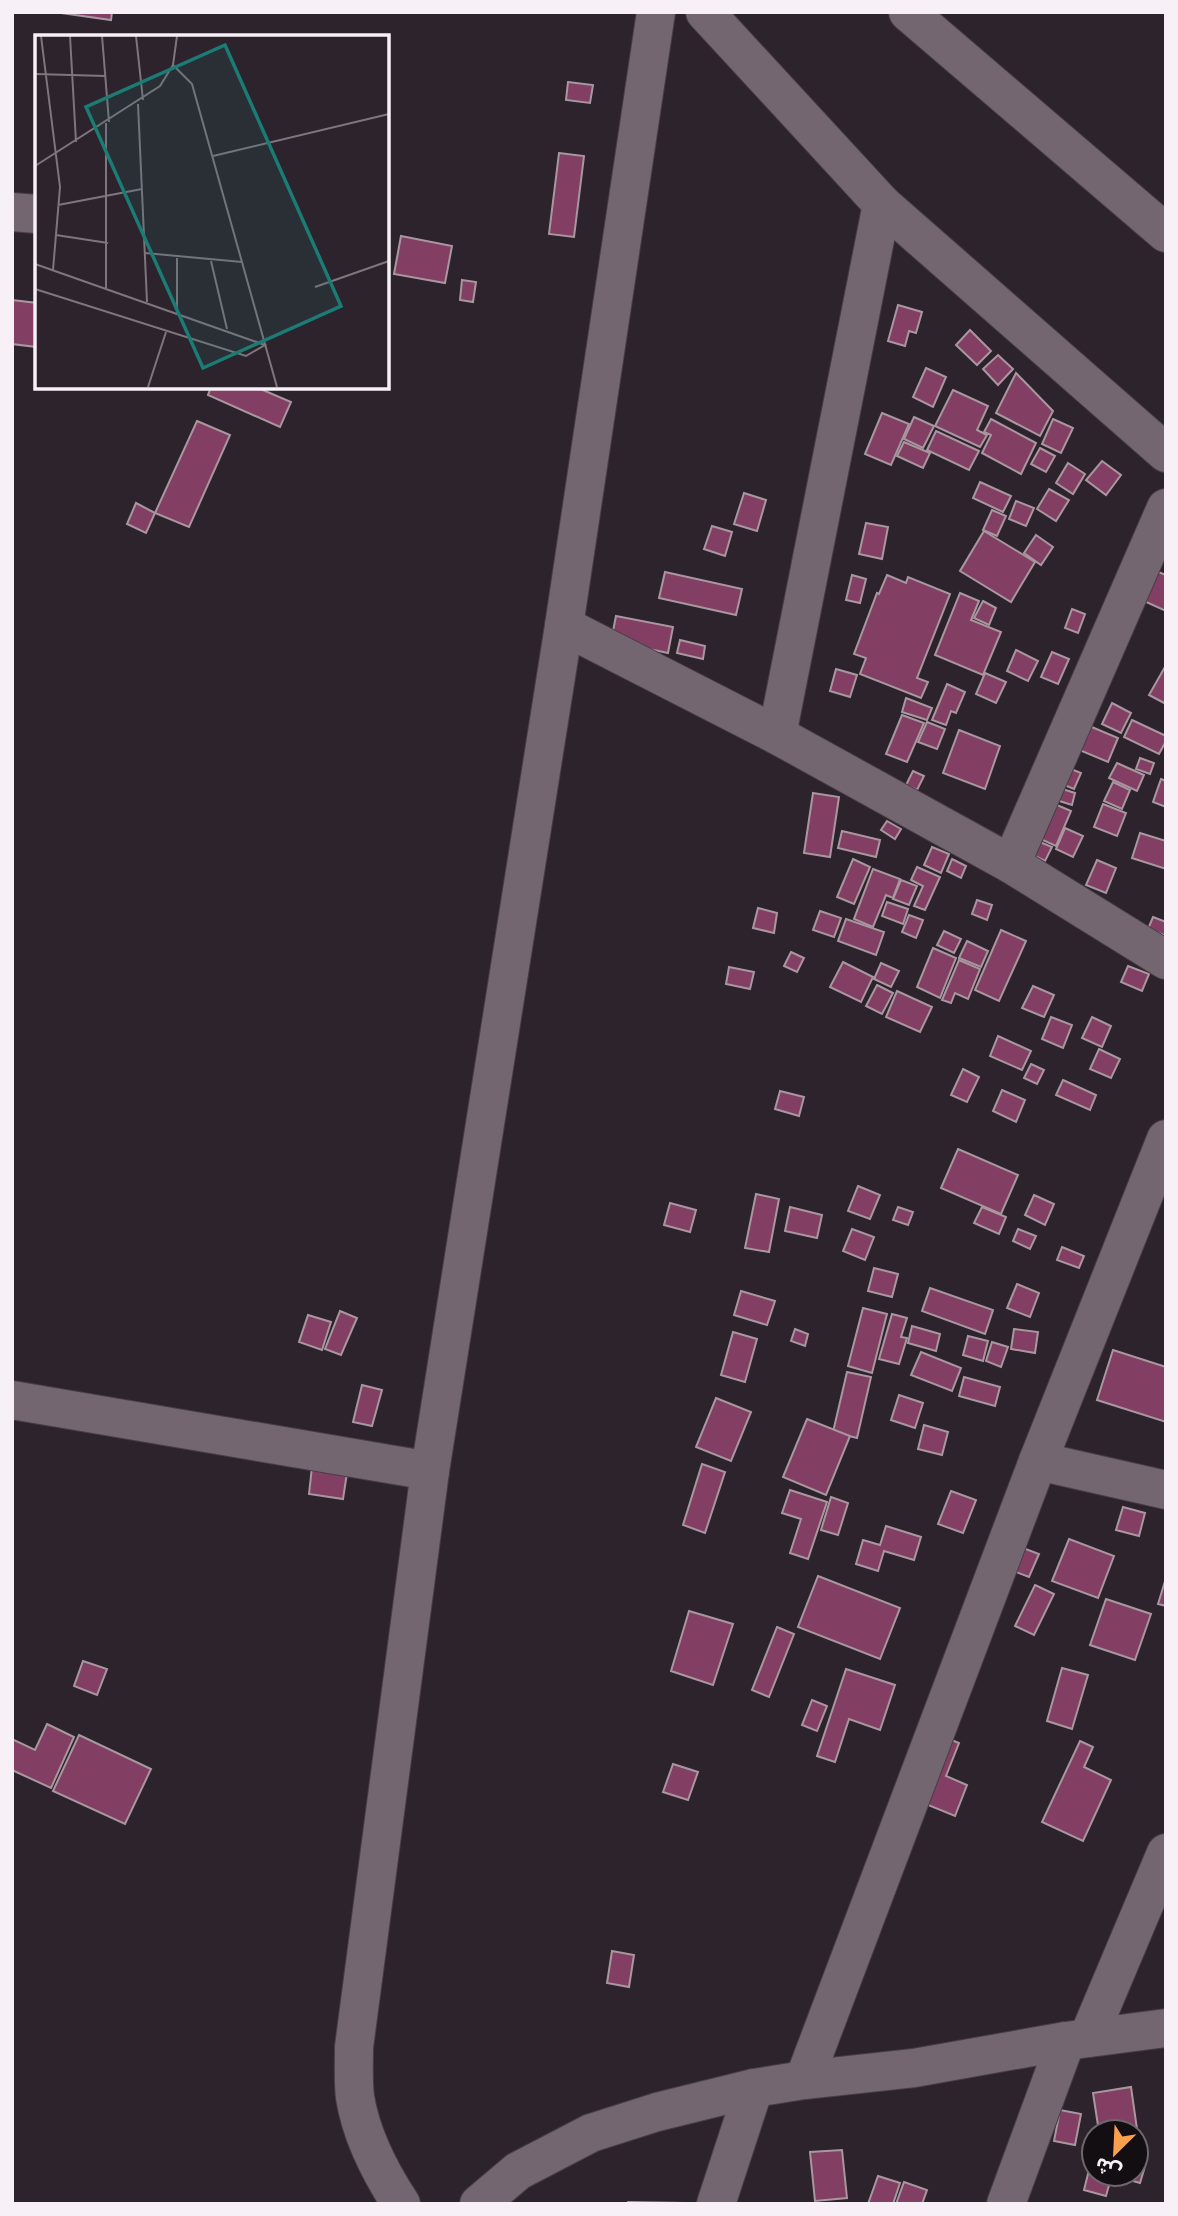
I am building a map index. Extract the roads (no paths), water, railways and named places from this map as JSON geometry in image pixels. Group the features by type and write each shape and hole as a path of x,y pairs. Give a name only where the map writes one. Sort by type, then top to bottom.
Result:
{"street":[{"path":"401,2204 387,2184 368,2141 355,2097 354,2047 430,1471 564,626 656,12"},
{"path":"705,12 882,204 1166,453"},
{"path":"908,12 1166,233"},
{"path":"777,734 882,204"},
{"path":"12,212 35,214"},
{"path":"1011,864 1166,508"},
{"path":"564,626 777,734 1011,864 1166,960"},
{"path":"804,2080 1038,1461 1166,1139"},
{"path":"12,1400 430,1471"},
{"path":"1038,1461 1166,1490"},
{"path":"1006,2204 1077,2039 1166,1853"},
{"path":"479,2204 518,2171 591,2133 657,2112 754,2088 914,2068 1077,2039 1166,2028"},
{"path":"716,2204 754,2088"}]}
